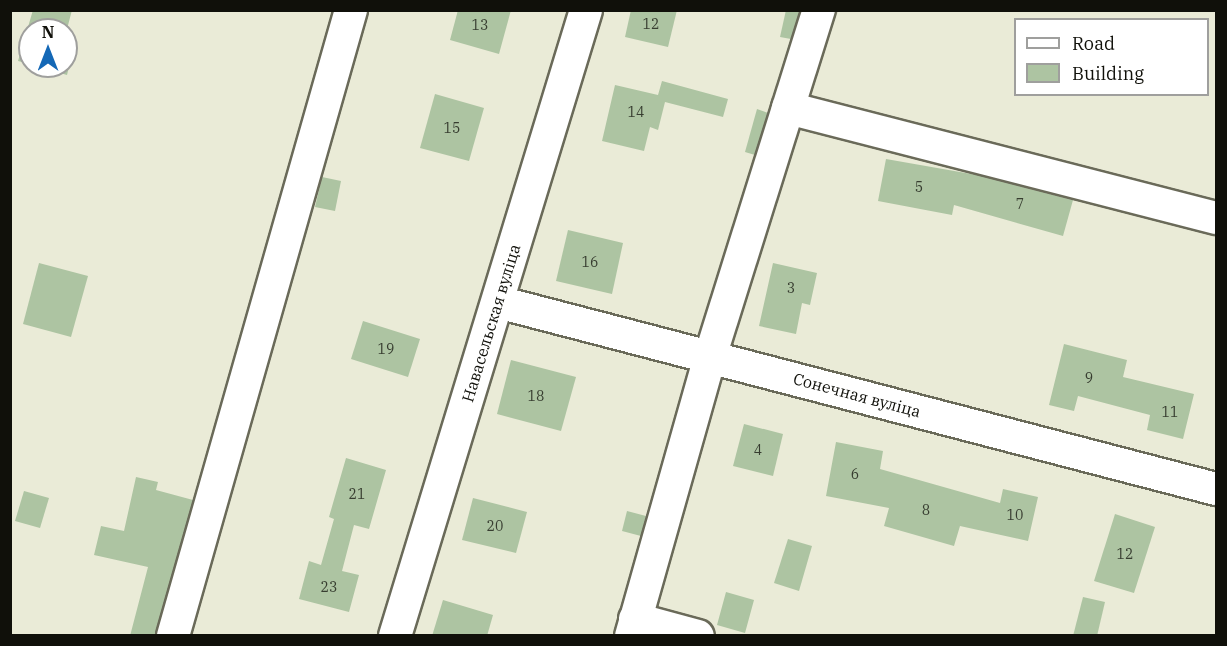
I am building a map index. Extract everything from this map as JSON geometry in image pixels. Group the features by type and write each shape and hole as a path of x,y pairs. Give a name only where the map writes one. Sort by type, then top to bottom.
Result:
{"street":[{"path":"173,636 351,10"},
{"name":"Навасельская вуліца","path":"395,636 586,10"},
{"path":"698,636 633,627 710,357 819,10"},
{"path":"788,108 1216,218"},
{"name":"Сонечная вуліца","path":"498,302 1216,489"}],"building":[{"path":"33,10 72,10 70,18 31,18"},
{"path":"458,10 511,10 499,54 450,40"},
{"path":"631,10 677,10 668,47 625,37"},
{"path":"786,10 800,10 791,39 780,37"},
{"path":"662,81 728,99 723,117 665,102 658,130 650,127 644,151 602,141 615,85 658,95"},
{"path":"435,94 484,108 469,161 420,148"},
{"path":"757,109 768,113 755,155 745,152"},
{"path":"886,159 977,175 1073,200 1063,236 954,205 952,215 878,201"},
{"path":"322,177 341,181 335,211 315,207"},
{"path":"568,230 623,243 612,294 556,281"},
{"path":"39,263 88,276 71,337 23,324"},
{"path":"773,263 817,273 810,305 802,303 796,334 759,326"},
{"path":"363,321 420,339 408,377 351,359"},
{"path":"1064,344 1127,360 1123,377 1194,394 1183,439 1147,430 1150,415 1078,396 1074,411 1049,405"},
{"path":"511,360 576,377 561,431 497,414"},
{"path":"744,424 783,434 773,476 733,466"},
{"path":"836,442 883,451 880,469 1000,503 1003,489 1038,497 1028,541 960,526 954,546 884,526 889,508 826,496"},
{"path":"346,458 386,470 369,529 354,525 342,571 359,575 349,612 299,599 309,561 321,565 334,519 329,517"},
{"path":"136,477 158,482 156,490 193,500 156,636 130,636 148,567 94,555 101,526 124,531"},
{"path":"24,491 49,498 40,528 15,521"},
{"path":"473,498 527,512 516,553 462,540"},
{"path":"627,511 646,516 641,536 622,531"},
{"path":"1115,514 1155,527 1134,593 1094,581"},
{"path":"788,539 812,546 799,591 774,583"},
{"path":"726,592 754,600 745,633 717,625"},
{"path":"1083,597 1105,602 1097,636 1073,636"},
{"path":"443,600 493,615 487,636 432,636"}]}
